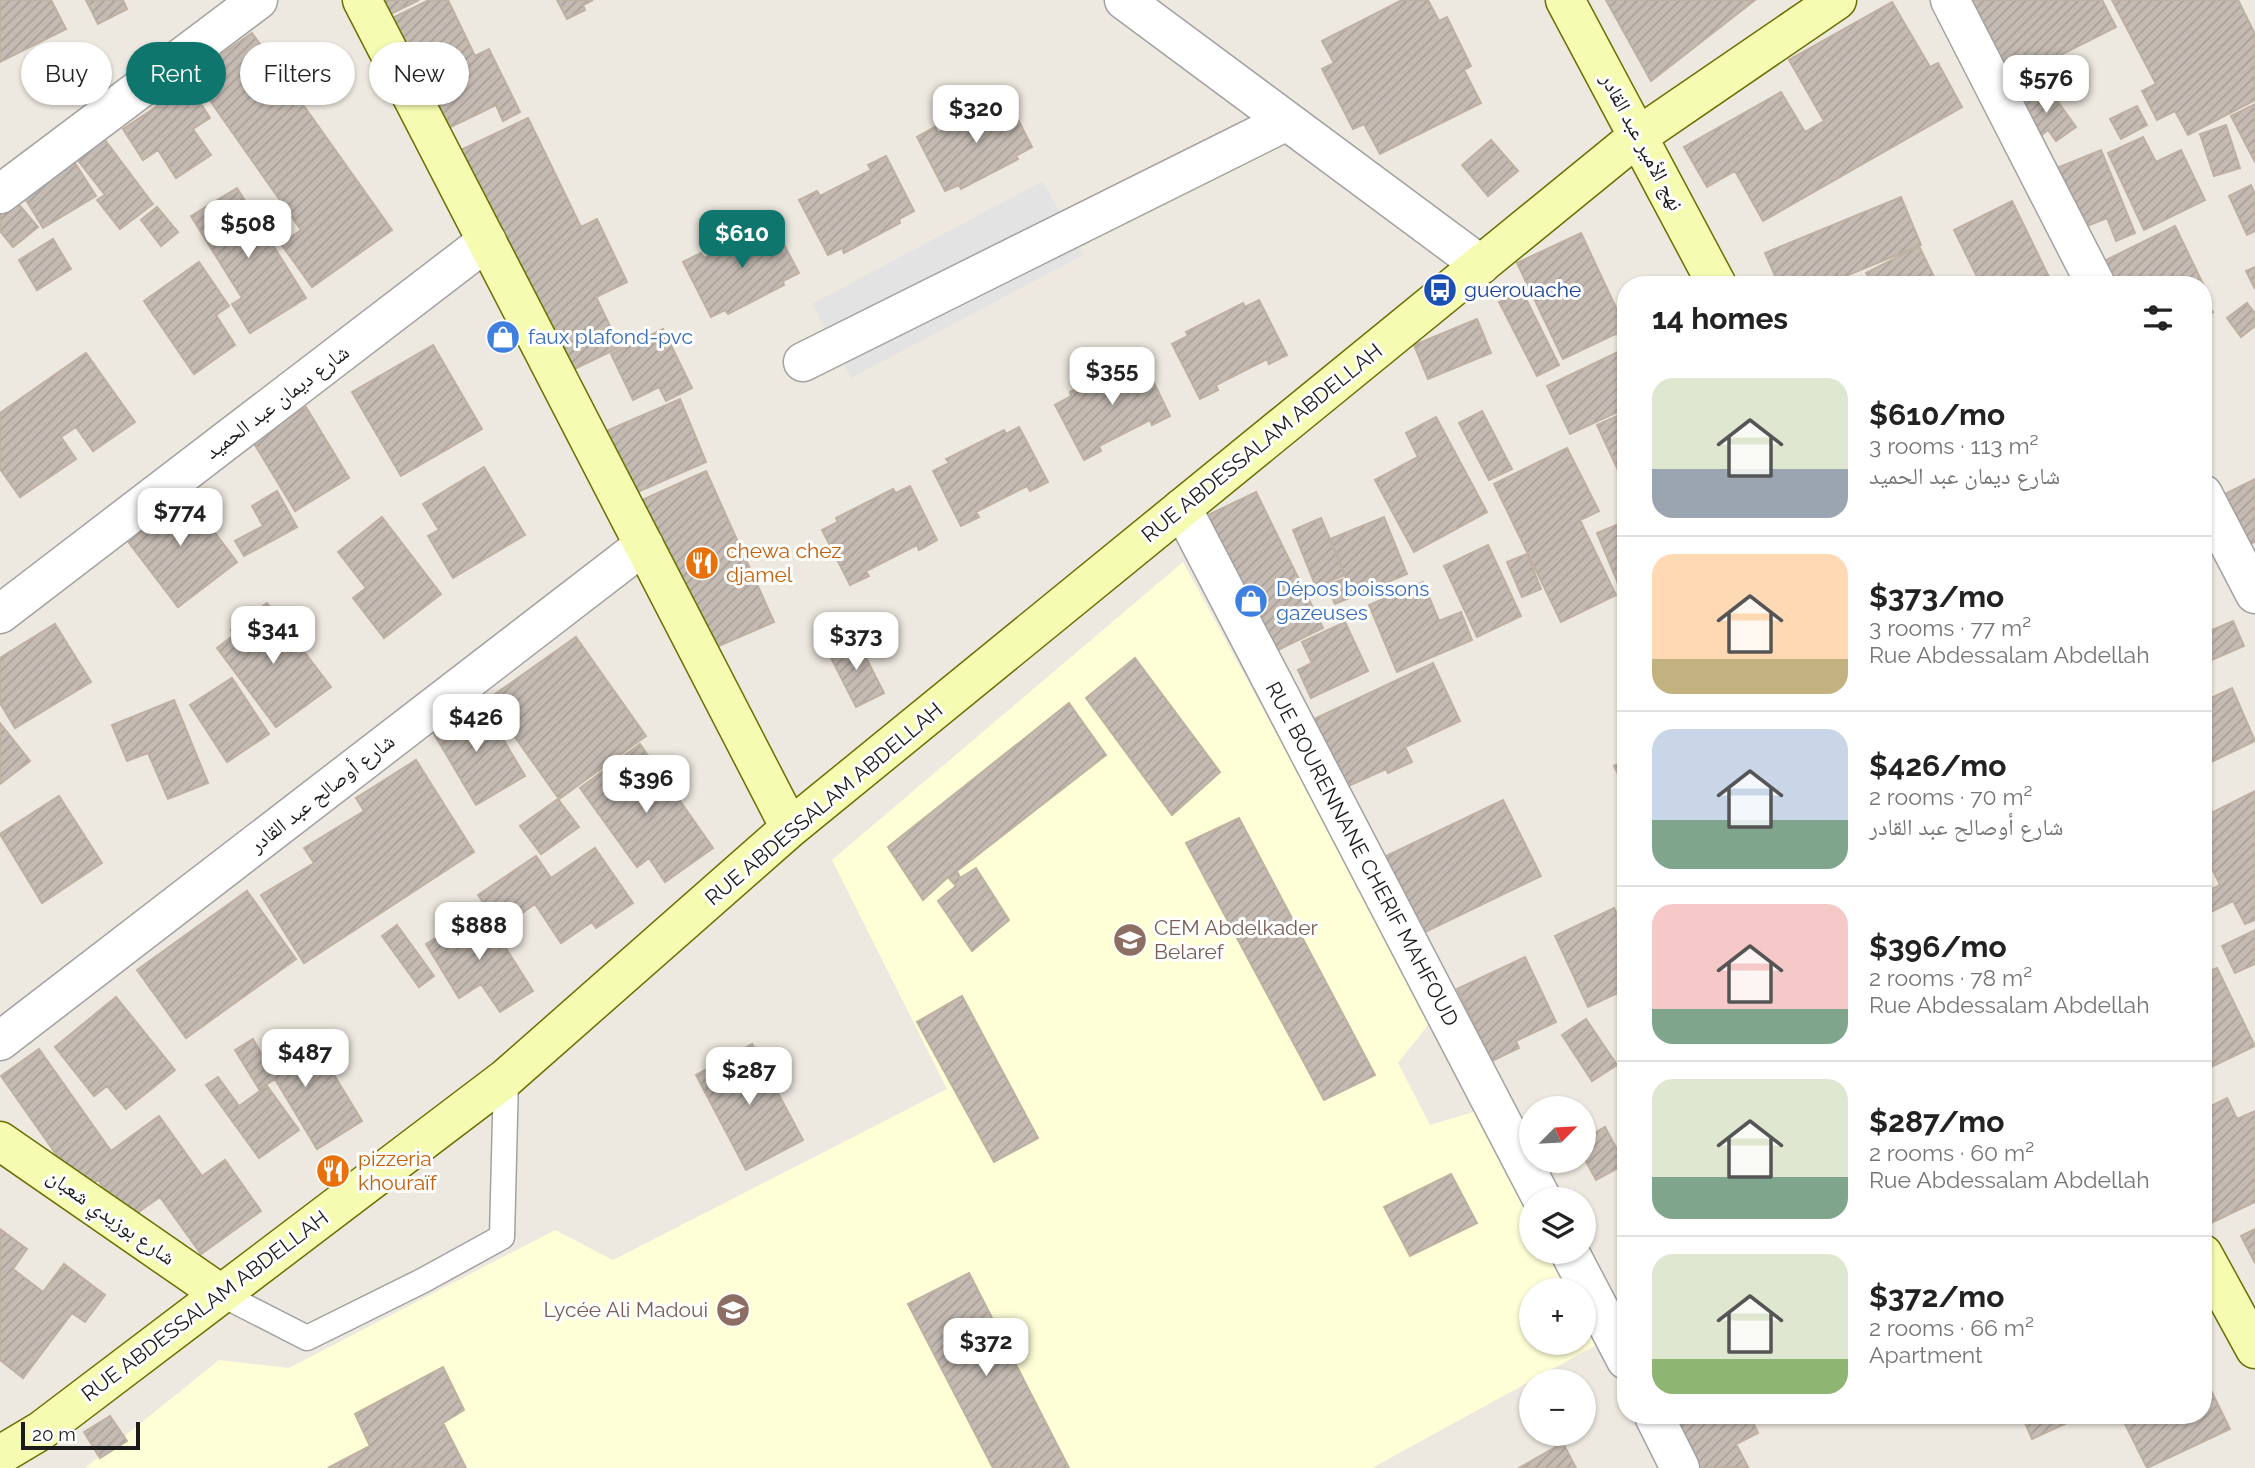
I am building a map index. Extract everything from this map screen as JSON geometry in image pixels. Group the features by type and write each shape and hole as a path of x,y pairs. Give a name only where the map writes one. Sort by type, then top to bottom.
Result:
{"main road":[{"path":"362,0 790,828"},
{"name":"نهج الأمير عبد القادر","path":"1565,0 1712,276"},
{"name":"RUE ABDESSALAM ABDELLAH","path":"0,1455 42,1430 506,1078 790,828 1637,137 1837,0"},
{"name":"شارع بوزيدي شعبان","path":"0,1141 221,1294"},
{"path":"2212,1270 2255,1349"}],"street":[{"path":"0,194 258,0"},
{"path":"1124,0 1481,265"},
{"path":"1950,0 2091,276"},
{"path":"803,362 1287,121"},
{"name":"شارع ديمان عبد الحميد","path":"0,614 487,241"},
{"name":"RUE BOURENNANE CHERIF MAHFOUD","path":"1182,508 1536,1187"},
{"path":"2212,511 2255,594"},
{"name":"شارع أوصالح عبد القادر","path":"0,1041 644,545"},
{"path":"1576,1264 1617,1343"},
{"path":"1658,1424 1680,1468"}],"lane":[{"path":"221,1294 307,1338 422,1281 502,1237 506,1078"}],"shaded area":[{"path":"1043,181 1083,255 851,378 812,304"},
{"name":"CEM Abdelkader Belaref","path":"1183,562 1432,1020 1398,1063 1430,1125 1480,1110 1519,1187 1519,1264 1559,1264 1566,1278 1519,1278 1519,1355 1578,1355 1553,1369 1519,1369 1519,1387 1372,1468 85,1468 219,1360 289,1368 555,1230 613,1260 947,1089 832,860"}],"building":[{"path":"0,0 51,0 66,29 40,42 21,42 21,52 0,62"},
{"path":"86,0 123,0 127,9 98,24"},
{"path":"350,0 419,0 364,27"},
{"path":"429,0 448,0 468,42 384,42 376,26"},
{"path":"557,0 593,0 583,5 585,10 567,19"},
{"path":"1402,0 1428,0 1439,21 1447,17 1471,66 1464,70 1481,103 1380,154 1364,124 1353,129 1322,69 1334,63 1322,41"},
{"path":"1606,0 1755,0 1651,81"},
{"path":"1953,0 2102,0 2116,27 1997,87"},
{"path":"2112,0 2238,0 2255,34 2255,100 2188,135 2175,111 2157,120 2142,91 2156,84"},
{"path":"1892,2 1930,67 1938,63 1962,107 1763,221 1735,171 1707,187 1684,147 1781,92 1805,132 1824,121 1789,60"},
{"path":"252,33 258,42 240,42 240,105 303,105 392,230 312,287 281,244 301,230 213,105 226,105 226,51"},
{"path":"469,44 475,56 489,49 520,112 503,121 496,105 430,137 414,105 469,105"},
{"path":"2046,85 2076,127 2056,141 2048,130 2038,138 2016,107"},
{"path":"1004,92 1032,147 1016,156 1018,159 961,189 959,185 945,191 917,137 935,127 938,133 988,107 986,101"},
{"path":"2255,104 2255,162 2231,116"},
{"path":"159,105 202,105 210,118 193,129 211,155 176,178 158,150 143,160 123,129"},
{"path":"2137,106 2147,125 2121,139 2110,119"},
{"path":"528,118 581,227 597,219 627,282 596,297 620,347 558,377 448,156"},
{"path":"2226,125 2240,168 2214,176 2200,134"},
{"path":"96,128 153,204 120,229 97,200 105,195 69,149"},
{"path":"2143,137 2156,162 2181,150 2205,200 2144,230 2108,153"},
{"path":"1491,140 1518,171 1488,196 1462,165"},
{"path":"2101,150 2135,233 2116,241 2107,218 2082,228 2057,168"},
{"path":"886,156 914,211 899,219 900,223 844,253 842,248 828,255 799,200 817,191 820,196 871,170 868,165"},
{"path":"75,163 96,196 43,228 23,195"},
{"path":"2251,185 2255,194 2255,231 2247,235 2229,196"},
{"path":"237,188 306,298 250,333 232,304 242,298 191,216"},
{"path":"10,194 38,227 13,247 0,231 0,202"},
{"path":"1901,197 1921,245 1846,276 1775,276 1765,253"},
{"path":"2012,201 2049,276 1977,276 1954,230"},
{"path":"157,207 178,232 161,246 141,220"},
{"path":"770,218 799,273 783,281 784,285 728,314 725,310 711,317 683,262 701,253 704,258 755,232 752,227"},
{"path":"2175,226 2199,276 2099,276 2094,266"},
{"path":"1581,233 1617,310 1617,333 1563,359 1517,263"},
{"path":"53,239 71,269 37,290 19,260"},
{"path":"1919,246 1934,276 1868,276 1866,273"},
{"path":"199,262 229,306 216,315 235,345 194,374 144,301"},
{"path":"2255,267 2255,289 2246,271"},
{"path":"1522,291 1559,365 1537,376 1499,302"},
{"path":"1259,300 1287,355 1269,364 1267,359 1216,385 1218,390 1200,399 1172,344 1188,336 1186,332 1243,303 1245,307"},
{"path":"2247,303 2255,313 2255,326 2241,337 2227,318"},
{"path":"1477,319 1491,353 1428,379 1414,345"},
{"path":"663,329 692,388 666,401 659,387 633,400 611,354"},
{"path":"433,345 482,429 401,476 352,392"},
{"path":"1617,352 1617,412 1570,434 1547,386"},
{"path":"86,353 135,422 93,451 76,427 61,437 76,459 20,497 0,469 0,413"},
{"path":"1143,360 1170,416 1152,425 1150,420 1099,446 1101,451 1084,460 1055,405 1071,396 1070,392 1127,364 1129,368"},
{"path":"680,399 706,462 624,498 597,435"},
{"path":"306,407 349,478 295,511 252,440"},
{"path":"1482,411 1512,469 1489,480 1459,423"},
{"path":"1617,416 1617,468 1597,425"},
{"path":"1436,417 1487,512 1414,552 1375,480 1418,457 1406,433"},
{"path":"1019,427 1048,482 1030,491 1027,486 976,512 979,517 961,526 933,471 949,463 946,459 1004,430 1006,434"},
{"path":"1567,448 1599,511 1580,520 1616,595 1561,622 1494,484"},
{"path":"484,467 525,535 453,578 428,536 439,530 423,504"},
{"name":"chewa chez djamel","path":"706,471 774,622 698,655 631,505"},
{"path":"2255,479 2255,542 2248,545 2223,495"},
{"path":"910,486 937,540 919,550 917,545 866,571 869,576 850,585 822,530 838,522 836,518 893,489 896,493"},
{"path":"182,489 237,562 178,607 123,535"},
{"path":"277,491 297,527 244,556 235,541 263,526 252,506"},
{"path":"1256,492 1323,628 1272,653 1204,517"},
{"path":"382,517 441,594 384,638 353,598 366,588 338,552"},
{"path":"1384,517 1407,574 1335,604 1327,585 1346,578 1330,539"},
{"path":"1321,518 1345,575 1316,587 1293,530"},
{"path":"1617,525 1617,581 1597,533"},
{"path":"1488,545 1521,616 1477,637 1444,566"},
{"path":"1527,554 1541,589 1522,597 1507,562"},
{"path":"1423,582 1439,621 1461,612 1472,640 1397,672 1369,605"},
{"path":"267,603 331,687 276,727 217,648 234,635 231,630"},
{"path":"2233,621 2244,646 2212,660 2212,630"},
{"path":"1345,622 1368,671 1311,698 1298,670 1312,663 1302,642"},
{"path":"55,624 91,682 15,728 0,703 0,658"},
{"path":"576,637 646,736 559,799 488,699"},
{"path":"856,638 884,693 856,707 828,652"},
{"path":"1135,658 1220,772 1172,815 1086,698"},
{"path":"1433,663 1460,721 1405,747 1412,762 1388,773 1386,769 1342,789 1310,721"},
{"path":"232,678 269,734 227,762 190,705"},
{"path":"2232,688 2255,741 2212,762 2212,698"},
{"path":"174,700 208,783 168,799 148,753 127,761 112,725"},
{"path":"459,701 469,718 452,728 457,737 490,717 525,776 476,805 426,720"},
{"path":"1069,703 1106,755 957,871 960,878 976,868 1009,920 972,951 938,901 956,886 948,877 923,900 888,847"},
{"path":"0,723 30,761 0,784"},
{"path":"640,744 713,848 665,882 649,858 637,867 580,788"},
{"path":"416,760 474,852 304,963 261,895 314,863 304,848 364,811 356,798"},
{"path":"2255,791 2255,920 2245,924 2233,901 2212,912 2212,889 2220,885 2212,869 2212,812"},
{"path":"59,796 102,863 42,903 0,834"},
{"path":"558,799 579,827 541,854 520,826"},
{"path":"1503,800 1541,876 1417,936 1380,859"},
{"path":"1239,818 1375,1075 1324,1100 1186,843"},
{"path":"595,848 633,903 596,928 592,922 561,943 535,904 501,928 478,895 536,856 551,878"},
{"path":"247,891 296,959 186,1038 137,970"},
{"path":"1614,908 1617,914 1617,993 1588,1007 1555,936"},
{"path":"481,909 533,991 500,1012 481,984 459,998 426,944"},
{"path":"397,925 434,976 419,987 382,936"},
{"path":"2255,930 2255,964 2235,973 2222,946"},
{"path":"1525,957 1556,1022 1516,1041 1519,1048 1492,1061 1457,989"},
{"path":"2217,968 2255,1046 2212,1067 2212,970"},
{"path":"962,996 1038,1138 994,1162 917,1022"},
{"path":"116,997 175,1070 126,1109 107,1086 94,1096 55,1047"},
{"path":"1586,1019 1617,1065 1592,1081 1562,1035"},
{"path":"311,1037 362,1121 317,1149 275,1079 259,1089 235,1050 253,1039 267,1064"},
{"path":"752,1044 803,1140 746,1170 696,1075"},
{"path":"39,1049 111,1151 159,1116 202,1176 225,1160 261,1211 201,1254 160,1197 127,1220 98,1180 82,1191 1,1076"},
{"path":"218,1077 239,1106 267,1086 299,1130 259,1158 206,1085"},
{"path":"2227,1098 2237,1119 2255,1111 2255,1202 2212,1223 2212,1106"},
{"path":"1605,1127 1617,1149 1617,1168 1596,1180 1592,1173 1596,1173 1596,1132"},
{"path":"1451,1174 1477,1223 1410,1256 1384,1207"},
{"path":"0,1229 27,1249 13,1269 43,1292 64,1264 105,1295 85,1322 72,1313 23,1378 0,1360"},
{"path":"2255,1229 2255,1263 2241,1236"},
{"path":"969,1273 1069,1468 993,1468 908,1304"},
{"path":"443,1367 464,1410 443,1423 466,1468 328,1468 370,1446 355,1414"},
{"path":"2212,1392 2230,1429 2147,1468 2125,1424 2212,1424"},
{"path":"110,1416 127,1441 100,1458 84,1432"},
{"path":"1664,1424 1754,1424 1758,1433 1736,1444 1748,1467 1686,1468"},
{"path":"2025,1424 2065,1424 2032,1439"},
{"path":"1558,1446 1565,1446 1576,1468 1519,1468"}],"place":[{"name":"guerouache","path":"1440,290"},
{"name":"faux plafond-pvc","path":"503,337"},
{"name":"chewa chez djamel","path":"702,563"},
{"name":"Dépos boissons gazeuses","path":"1251,601"},
{"name":"CEM Abdelkader Belaref","path":"1130,940"},
{"name":"pizzeria khouraïf","path":"333,1171"},
{"name":"Lycée Ali Madoui","path":"733,1310"}]}
